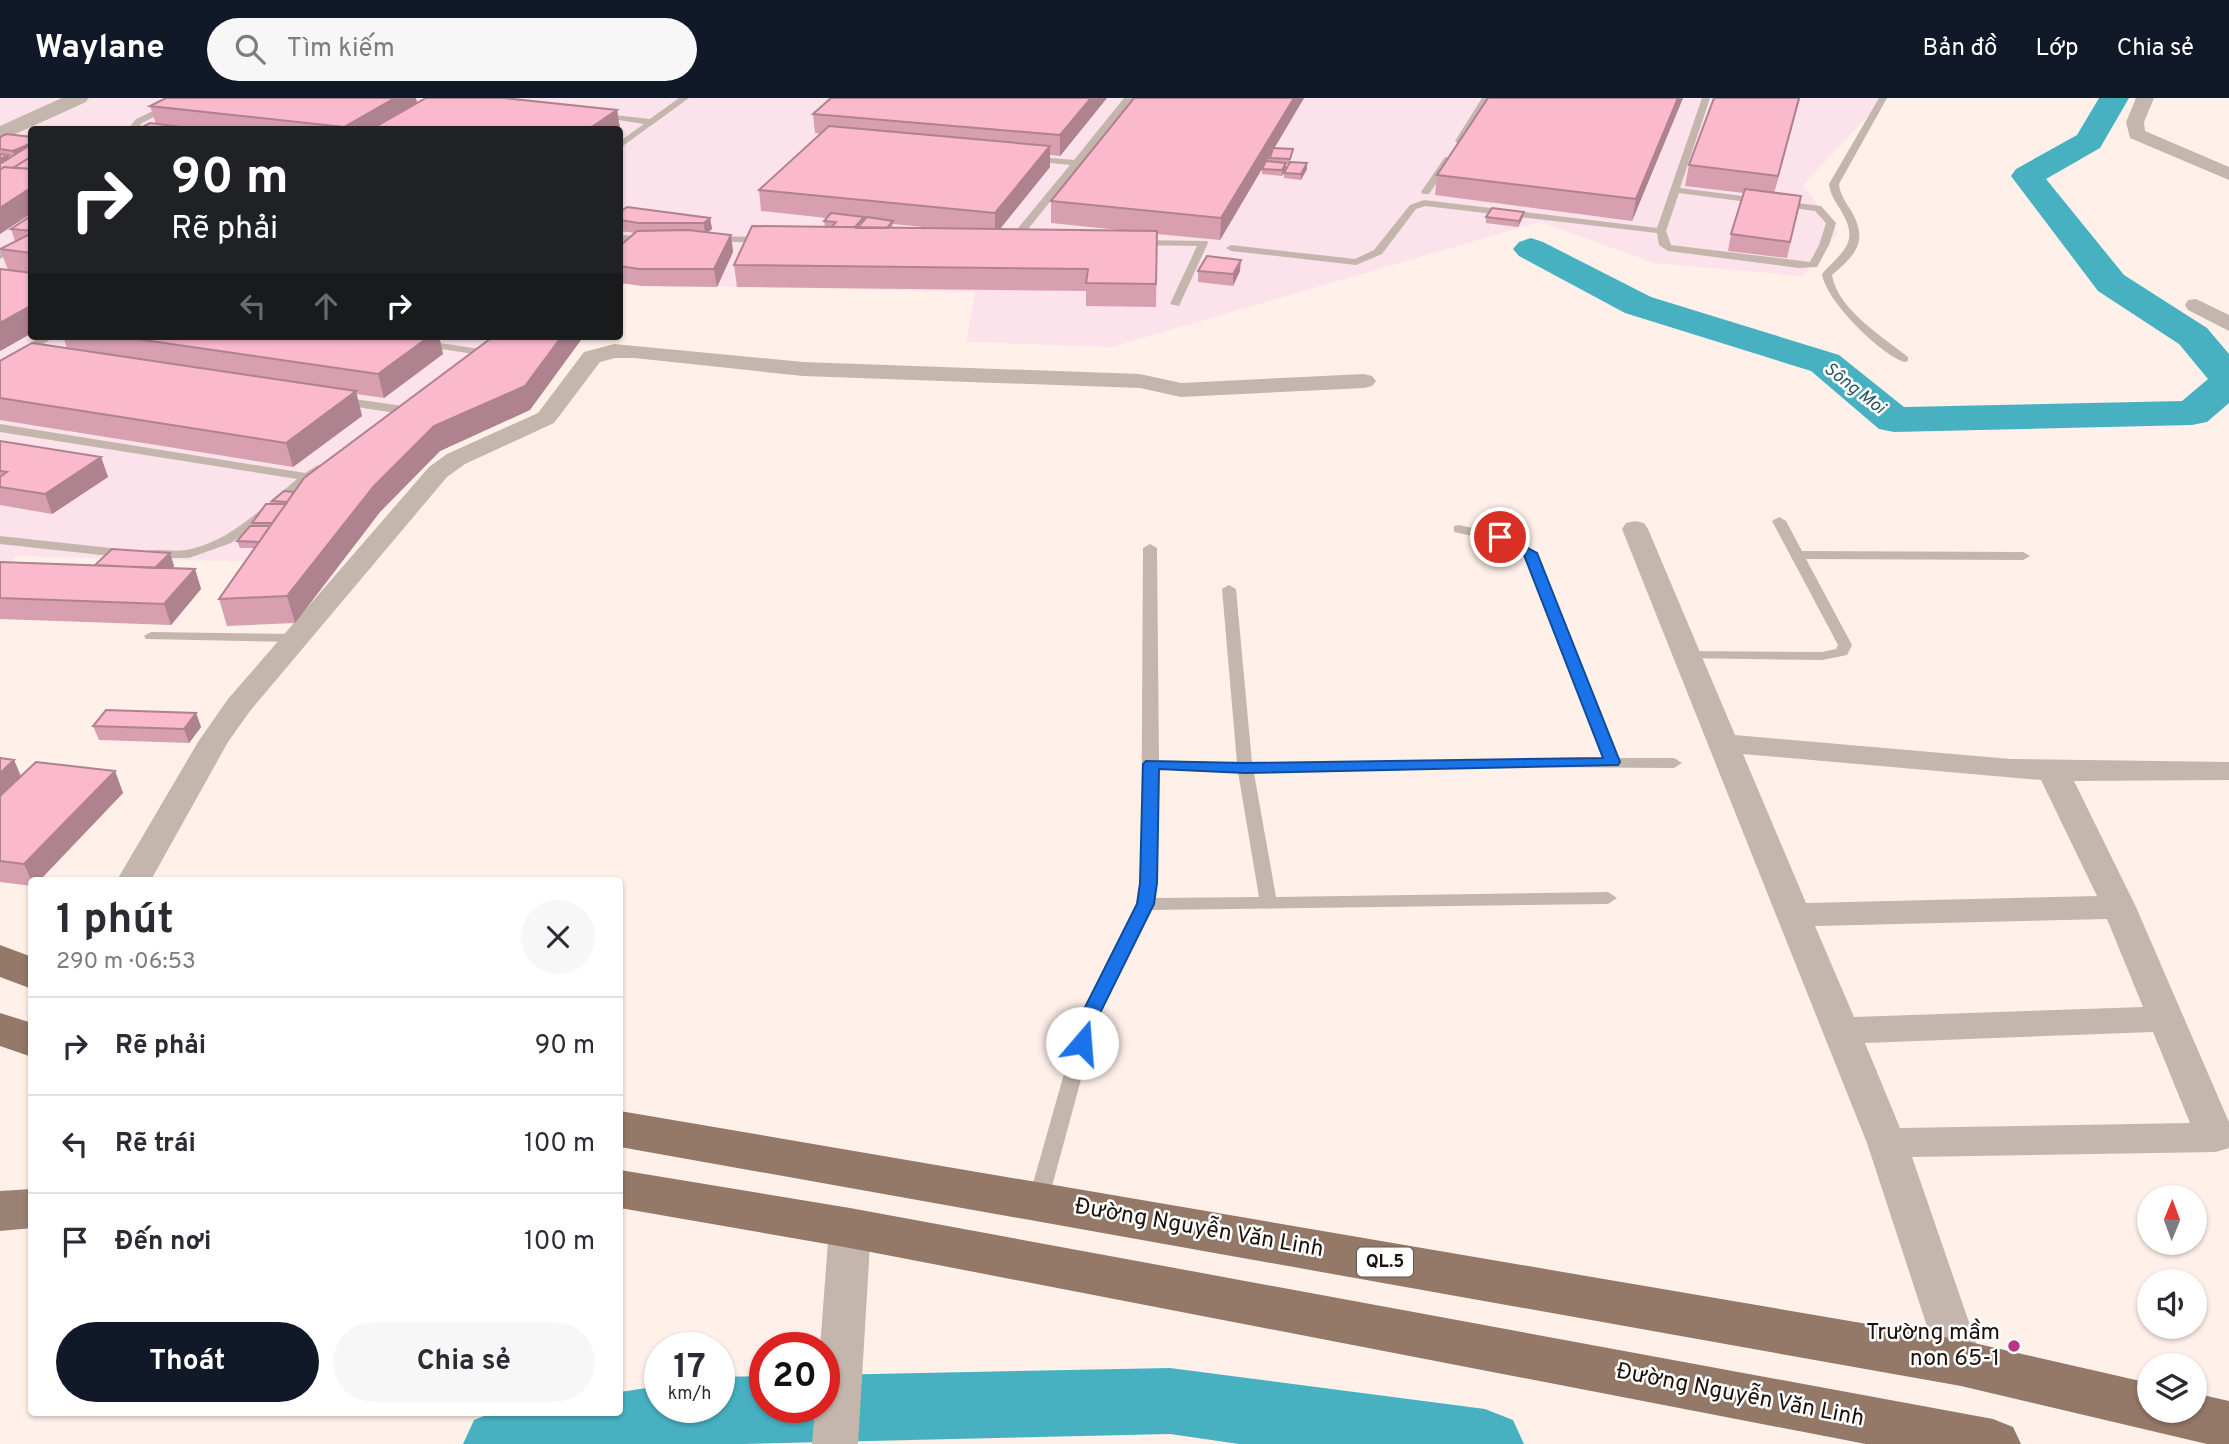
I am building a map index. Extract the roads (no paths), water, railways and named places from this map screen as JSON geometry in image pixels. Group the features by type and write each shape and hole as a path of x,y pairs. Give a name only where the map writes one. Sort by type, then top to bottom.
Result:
{"highway":[{"path":"0,960 28,972"},
{"path":"0,1029 28,1040"},
{"name":"Đường Nguyễn Văn Linh","path":"623,1130 1961,1363 2137,1404"},
{"name":"Đường Nguyễn Văn Linh","path":"623,1190 850,1228 1993,1444"},
{"path":"2207,1420 2229,1425"}],"main road":[{"path":"0,1212 28,1208"}],"street":[{"path":"0,134 79,98"},
{"path":"2145,98 2135,122 2136,134 2229,174"},
{"path":"2196,305 2229,324"},
{"path":"136,877 213,742 239,705 438,472 456,459 546,418 592,357 602,353 634,351 803,369 1140,381 1181,390 1364,381"},
{"path":"1635,529 1886,1143 1961,1363"},
{"path":"1723,743 2053,771 2229,771"},
{"path":"1886,1143 2216,1137 2119,907 2053,771"},
{"path":"1793,915 2119,907"},
{"path":"1841,1031 2166,1019"},
{"path":"835,1444 850,1228"}],"lane":[{"path":"136,126 139,121 188,98"},
{"path":"623,143 685,98"},
{"path":"1013,240 1129,98"},
{"path":"1426,192 1486,98"},
{"path":"1675,190 1818,208 1830,223 1824,246 1814,265 1800,265 1668,248 1664,245 1661,231 1706,98"},
{"path":"1883,98 1834,184 1834,193 1856,229 1856,241 1846,257 1827,274 1826,282 1838,302 1904,359"},
{"path":"582,115 651,122"},
{"path":"1021,158 1076,163"},
{"path":"1231,248 1356,262 1378,252 1413,206 1424,203 1661,231"},
{"path":"0,256 28,236"},
{"path":"625,239 657,239"},
{"path":"698,239 780,240"},
{"path":"999,240 1027,241"},
{"path":"1122,242 1203,243 1175,304"},
{"path":"0,365 44,340"},
{"path":"414,342 486,348 469,360"},
{"path":"22,352 50,356"},
{"path":"321,398 398,414 414,402"},
{"path":"0,428 307,477"},
{"path":"0,540 130,554 187,554 223,543 245,529 328,462"},
{"path":"1686,654 1822,656 1842,652 1845,645 1779,521"},
{"path":"1459,529 1500,537 1530,553 1612,762"},
{"path":"1038,1201 1089,1017 1145,904 1149,883 1150,548"},
{"path":"1797,555 2023,556"},
{"path":"1229,589 1245,768 1268,902"},
{"path":"151,635 296,638"},
{"path":"1151,764 1245,768 1674,763"},
{"path":"1145,904 1608,898"}],"waterway":[{"name":"Sông Moi","path":"2114,98 2089,141 2027,176 2111,283 2193,336 2229,379"},
{"name":"Sông Moi","path":"1531,249 1638,305 1825,363 1894,420 2192,413 2229,382"},
{"path":"502,1444 719,1411 1170,1401 1485,1444"}],"place":[{"name":"Trường mầm non 65-1","path":"2014,1346"}]}
